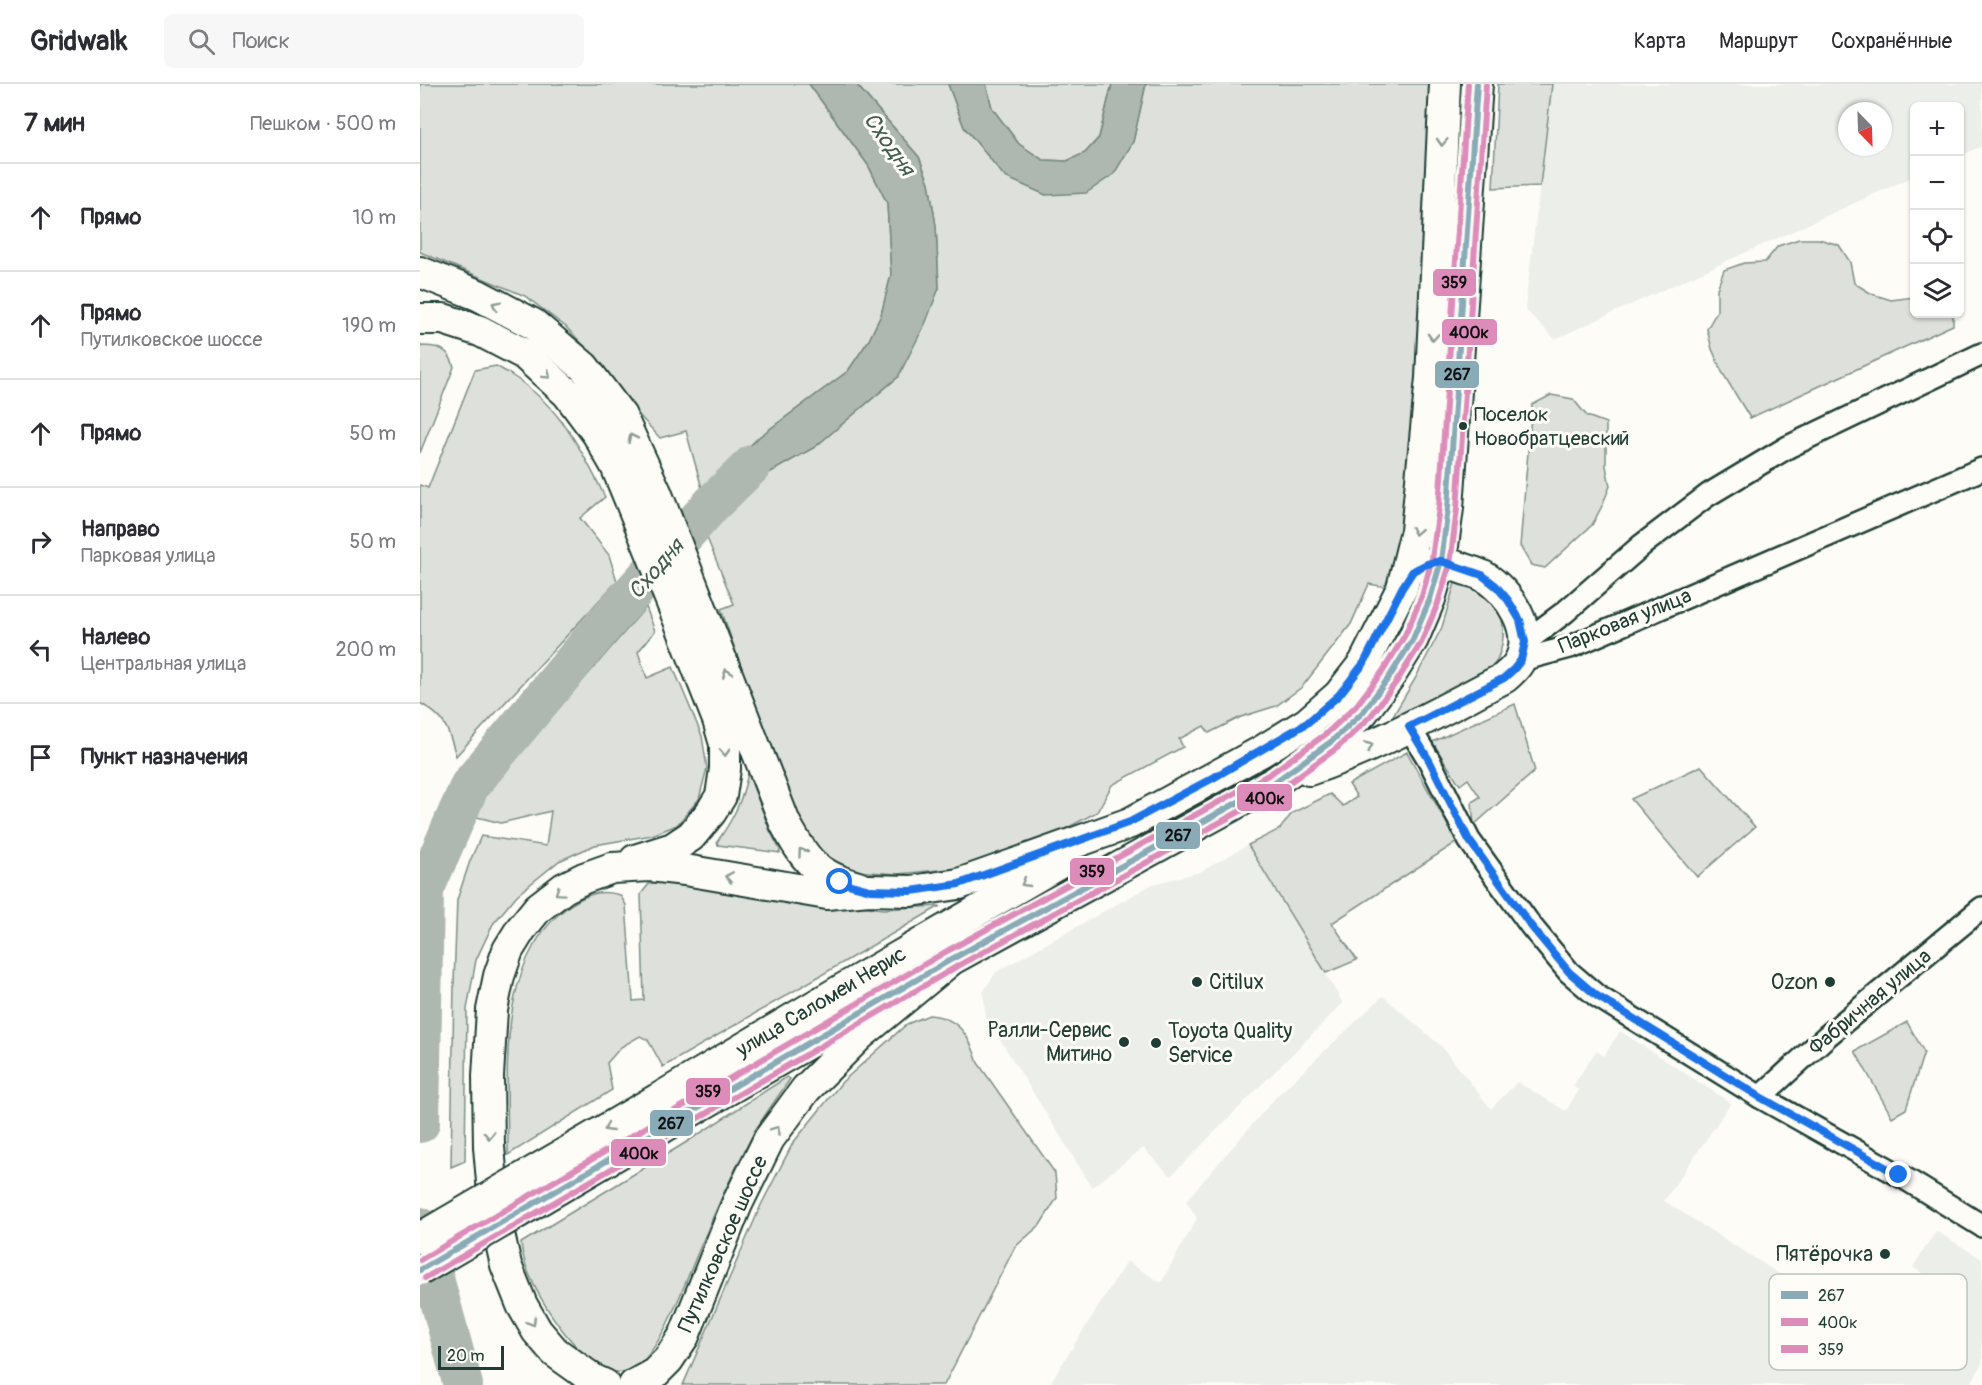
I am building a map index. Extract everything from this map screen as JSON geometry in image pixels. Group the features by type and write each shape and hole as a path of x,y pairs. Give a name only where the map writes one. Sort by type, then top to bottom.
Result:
{"main road":[{"path":"1402,588 1416,531 1428,424 1445,84"},
{"name":"Путилковское шоссе","path":"634,1385 654,1374 684,1336 742,1193 769,1139 806,1089 860,1036 952,959 1275,782 1332,741 1363,712 1413,639 1430,599 1441,561 1448,508 1477,84"},
{"path":"420,273 478,295 533,324 584,367 621,416 656,492 785,823 802,854 816,868 840,882 870,890"},
{"path":"420,319 443,319 480,331 524,354 568,394 597,433 616,466 637,515 725,744 725,769 720,796 711,812 691,836 673,848 584,878 564,888 538,908 521,929 508,950 498,976 492,1010 488,1076 489,1147 495,1216 506,1265 522,1305 537,1331 555,1352 594,1380 605,1385"},
{"path":"612,868 650,866 685,870 827,894 870,890 911,891 959,884 1130,822 1262,751 1307,723 1339,695 1364,663 1402,588 1413,571 1427,564 1441,561 1482,575 1496,586 1520,620 1523,651"},
{"name":"Парковая улица","path":"1275,782 1339,760 1504,678 1514,669 1523,651"},
{"name":"улица Саломеи Нерис","path":"420,1270 665,1111 848,986 1130,822"},
{"name":"улица Саломеи Нерис","path":"420,1238 952,959"}],"street":[{"path":"1523,651 1642,545 1708,495 1788,447 1982,354"},
{"name":"Парковая улица","path":"1523,651 1570,647 1982,469"},
{"path":"1409,727 1429,760 1469,840 1531,926 1569,972 1604,1001 1760,1097 1906,1179 1982,1226"},
{"name":"Фабричная улица","path":"1760,1097 1827,1036 1982,908"}],"shaded area":[{"path":"420,84 809,84 868,165 887,203 891,275 881,315 869,340 848,371 759,437 703,492 686,431 660,438 628,403 599,361 566,327 525,296 420,252"},
{"path":"856,84 948,84 964,127 1005,177 1046,195 1133,142 1146,84 1430,84 1419,408 1405,524 1386,587 1369,584 1351,624 1302,687 1276,706 1241,717 1209,733 1204,726 1179,739 1183,747 1112,785 1097,812 1037,844 969,867 898,874 855,871 830,863 811,846 787,800 721,609 734,604 705,533 760,478 815,447 898,377 939,288 936,226 929,183 919,157"},
{"path":"986,84 1112,84 1099,137 1085,153 1067,161 1043,160 1019,144 992,108"},
{"path":"1498,84 1552,84 1540,186 1493,188"},
{"path":"1552,84 1982,84 1982,146 1964,154 1964,102 1910,102 1910,178 1555,339 1525,309"},
{"path":"1799,239 1819,239 1839,245 1850,262 1854,283 1872,294 1891,300 1910,298 1910,318 1953,318 1953,325 1750,418 1722,372 1712,349 1707,329 1717,311 1717,289 1724,270 1744,263 1765,262 1778,246"},
{"path":"420,346 442,349 449,356 454,367 420,453"},
{"path":"496,366 516,378 549,406 574,439 605,497 580,518 609,555 617,581 456,756 451,738 441,719 420,703 420,485 428,488 475,370"},
{"path":"1551,395 1573,399 1587,416 1606,423 1606,466 1610,486 1592,525 1545,568 1531,565 1520,546 1532,405"},
{"path":"1455,583 1480,590 1492,600 1498,609 1502,619 1503,640 1496,661 1491,670 1394,719 1393,716 1442,627"},
{"path":"646,607 655,631 638,652 647,678 673,667 702,736 707,768 699,799 677,825 652,835 595,845 559,861 517,895 493,924 476,960 467,1009 465,1161 451,1167 457,900 481,836 546,846 551,811 501,823 473,816 491,787"},
{"path":"1515,704 1535,771 1474,825 1472,802 1480,797 1468,779 1460,785 1432,742"},
{"path":"1407,752 1457,842 1332,923 1357,960 1326,973 1248,845 1280,829 1292,813 1330,794 1343,806 1357,797 1349,784"},
{"path":"1701,766 1755,827 1697,877 1631,799"},
{"path":"748,773 780,853 718,845 717,842 737,809"},
{"path":"1248,845 1343,1003 1171,1176 1143,1148 1092,1187 986,1017 983,992 996,972 1153,884 1200,872"},
{"path":"661,880 883,909 940,906 663,1067 648,1040 640,1036 621,1047 607,1063 612,1090 508,1155 507,1090 511,1020 517,987 528,956 545,929 569,906 594,894 606,892 620,895 626,905 633,1001 644,1000 641,894 649,884"},
{"path":"1383,996 1443,1048 1491,1109 1517,1082 1566,1111 1579,1090 1573,1086 1596,1051 1604,1056 1620,1031 1731,1103 1664,1201 1779,1274 1769,1274 1769,1370 1967,1370 1967,1274 1921,1274 1913,1267 1936,1231 1982,1259 1982,1364 1970,1385 1049,1385 1127,1261 1161,1283 1197,1218 1186,1201 1276,1097"},
{"path":"929,1015 956,1024 967,1037 978,1063 1055,1173 1057,1198 1040,1225 1015,1247 944,1385 683,1385 761,1205 793,1143 842,1082 907,1024"},
{"path":"1907,1022 1924,1052 1906,1109 1892,1117 1855,1051"},
{"path":"787,1077 790,1079 757,1127 736,1168 657,1343 647,1357 628,1371 611,1371 595,1364 575,1345 540,1297 527,1270 521,1243 685,1143"}],"water":[{"path":"809,84 856,84 919,157 929,183 936,226 939,288 926,322 898,377 815,447 760,478 720,517 703,492 759,437 848,371 869,340 881,315 891,275 887,203 868,165"},
{"path":"948,84 986,84 992,108 1019,144 1043,160 1067,161 1085,153 1099,138 1112,84 1146,84 1133,142 1114,174 1086,193 1046,195 1005,177 964,127"}],"waterway":[{"name":"Сходня","path":"420,1123 424,890 470,785 608,620 712,504 752,465"},
{"name":"Сходня","path":"420,1227 463,1385"}],"transit line":[{"name":"359","path":"420,1260 947,951 1270,774 1326,734 1356,706 1383,671 1405,635 1422,596 1432,559 1439,507 1468,84"},
{"name":"267","path":"420,1270 952,959 1275,782 1332,741 1363,712 1390,676 1413,639 1430,599 1441,561 1448,508 1477,84"},
{"name":"400к","path":"425,1278 956,967 1279,790 1337,748 1370,717 1397,681 1421,643 1438,603 1450,564 1457,509 1486,85"}],"place":[{"name":"Поселок Новобратцевский","path":"1463,426"},
{"name":"Citilux","path":"1197,982"},
{"name":"Ozon","path":"1830,982"},
{"name":"Ралли-Сервис Митино","path":"1124,1042"},
{"name":"Toyota Quality Service","path":"1156,1043"},
{"name":"Пятёрочка","path":"1885,1254"}],"route":[{"path":"840,882 870,890 911,891 959,884 1130,822 1213,778 1307,723 1339,695 1364,663 1413,571 1427,564 1441,561 1482,575 1496,586 1520,620 1525,642 1521,660 1504,678 1409,727 1429,760 1469,840 1531,926 1569,972 1597,996 1760,1097 1899,1175"}]}
